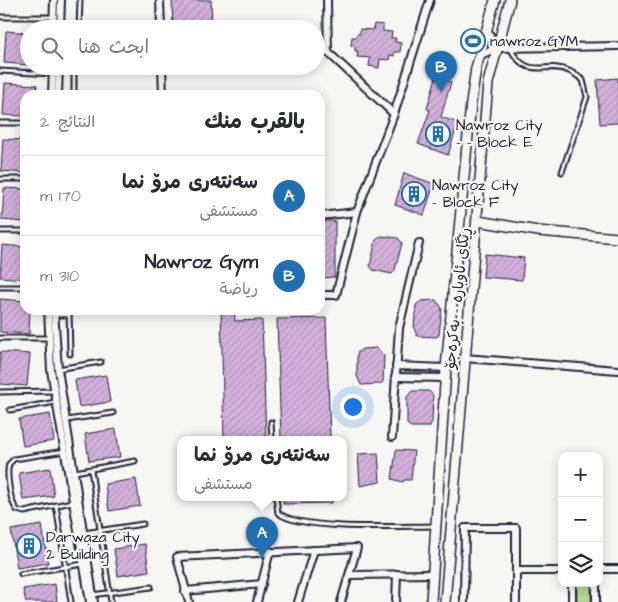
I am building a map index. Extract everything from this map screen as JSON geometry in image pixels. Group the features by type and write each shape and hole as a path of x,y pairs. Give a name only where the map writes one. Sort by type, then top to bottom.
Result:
{"main road":[{"path":"431,602 446,373 476,68 495,0"},
{"name":"ڕێگای ئاوبارە - بەکرەجۆ","path":"445,602 448,539 478,221 485,107 490,71 510,0"},
{"path":"488,23 503,24"},
{"path":"476,68 484,67 490,71"},
{"path":"478,221 538,231 618,238"},
{"path":"435,536 441,543 448,539"},
{"path":"434,559 439,553 447,560"}],"street":[{"path":"54,0 54,20"},
{"path":"60,20 61,0"},
{"path":"160,0 161,20"},
{"path":"327,0 328,53"},
{"path":"325,295 336,295 358,212 394,114 430,0"},
{"path":"488,23 496,48"},
{"path":"479,56 496,48 618,46"},
{"path":"325,50 394,114"},
{"path":"52,75 52,90"},
{"path":"58,90 59,75"},
{"path":"163,75 164,90"},
{"path":"325,215 358,212"},
{"path":"392,437 399,328 419,243"},
{"path":"48,315 48,338 66,420 72,473 92,599"},
{"path":"54,315 56,401 72,473 74,502 81,533 83,564 92,599"},
{"path":"464,358 618,370"},
{"path":"396,366 446,373"},
{"path":"395,377 446,373"},
{"path":"464,602 465,528 516,528 516,602"},
{"path":"189,602 177,558 270,551 357,548 341,602"},
{"path":"298,602 314,550"},
{"path":"257,602 270,551"},
{"path":"603,569 618,569"},
{"path":"516,571 558,571"},
{"path":"396,602 397,574"},
{"path":"350,576 433,574"},
{"path":"185,591 262,584"},
{"path":"572,587 572,602"},
{"path":"596,587 596,602"}],"lane":[{"path":"79,20 80,0"},
{"path":"0,17 54,17"},
{"path":"510,48 516,58 529,68 568,70 583,80 587,97 562,172"},
{"path":"0,71 20,72"},
{"path":"74,75 74,90"},
{"path":"0,123 20,124"},
{"path":"0,179 20,179"},
{"path":"0,231 20,230"},
{"path":"0,286 20,287"},
{"path":"69,315 70,354"},
{"path":"0,338 48,338"},
{"path":"54,370 102,362"},
{"path":"0,392 55,391"},
{"path":"10,410 56,401"},
{"path":"66,420 113,413"},
{"path":"272,422 272,436"},
{"path":"66,450 14,459 8,467 13,504 17,510 24,512 74,502"},
{"path":"72,473 135,461"},
{"path":"91,470 111,602"},
{"path":"276,501 278,513 298,520 338,526 436,526"},
{"path":"56,505 72,602"},
{"path":"81,533 143,524"},
{"path":"21,574 83,564"},
{"path":"92,599 110,593 152,588"}],"green space":[{"path":"577,587 591,587 591,602 577,602"}],"building":[{"path":"172,0 211,0 212,20 173,20"},
{"path":"374,24 383,25 383,31 392,32 391,38 396,38 395,42 401,43 400,52 394,52 394,56 390,55 389,60 380,59 379,68 369,66 370,58 357,57 358,51 355,51 355,47 351,46 352,37 360,34 360,29 373,30"},
{"path":"6,31 20,32 20,64 4,63"},
{"name":"Nawroz City - - Block E","path":"436,77 451,82 441,117 458,123 448,155 418,144 430,110 427,109"},
{"path":"618,78 618,123 600,124 597,80"},
{"path":"5,83 37,85 36,90 20,90 20,116 3,115"},
{"path":"3,139 20,140 20,173 1,171"},
{"name":"Nawroz City - Block F","path":"404,173 434,184 424,215 395,205"},
{"path":"4,188 20,189 20,222 2,220"},
{"path":"325,221 335,221 335,277 325,278"},
{"path":"381,236 398,238 402,243 395,270 392,274 373,270 370,266 376,240"},
{"path":"2,245 20,247 20,279 0,277"},
{"path":"485,254 524,258 522,280 483,277"},
{"path":"0,299 20,301 20,315 30,315 29,334 0,332"},
{"path":"436,300 442,308 439,335 436,337 417,336 414,328 416,305 421,301"},
{"path":"221,315 234,315 235,321 262,320 266,436 224,436"},
{"path":"326,318 330,436 281,436 277,319"},
{"path":"377,348 384,355 383,382 380,384 361,385 357,376 357,353 362,349"},
{"path":"0,352 30,354 27,386 0,384"},
{"path":"106,375 110,402 79,407 75,380"},
{"path":"412,391 429,391 433,395 432,422 429,427 411,427 407,424 407,397"},
{"path":"50,414 54,441 23,446 19,419"},
{"path":"116,429 120,457 89,461 85,434"},
{"path":"396,450 414,451 411,480 404,480 403,482 392,479"},
{"path":"378,453 380,482 360,486 358,454"},
{"name":"Darwaza City 2 Building","path":"50,468 54,496 23,500 19,473"},
{"name":"Darwaza City 2 Building","path":"136,479 140,506 109,511 105,484"},
{"path":"283,501 332,501 332,503 283,504"},
{"name":"Darwaza City 2 Building","path":"42,525 48,563 17,568 11,530"},
{"name":"Darwaza City 2 Building","path":"145,544 149,571 118,576 114,549"},
{"name":"Darwaza City 2 Building","path":"55,584 57,602 26,602 23,589"}],"place":[{"name":"nawroz GYM","path":"473,41"},
{"name":"Nawroz Gym","path":"441,92"},
{"name":"Nawroz City - - Block E","path":"438,134"},
{"name":"Nawroz City - Block F","path":"414,194"},
{"name":"Darwaza City 2 Building","path":"29,546"},
{"name":"سەنتەرى مرۆ نما","path":"262,558"}]}
